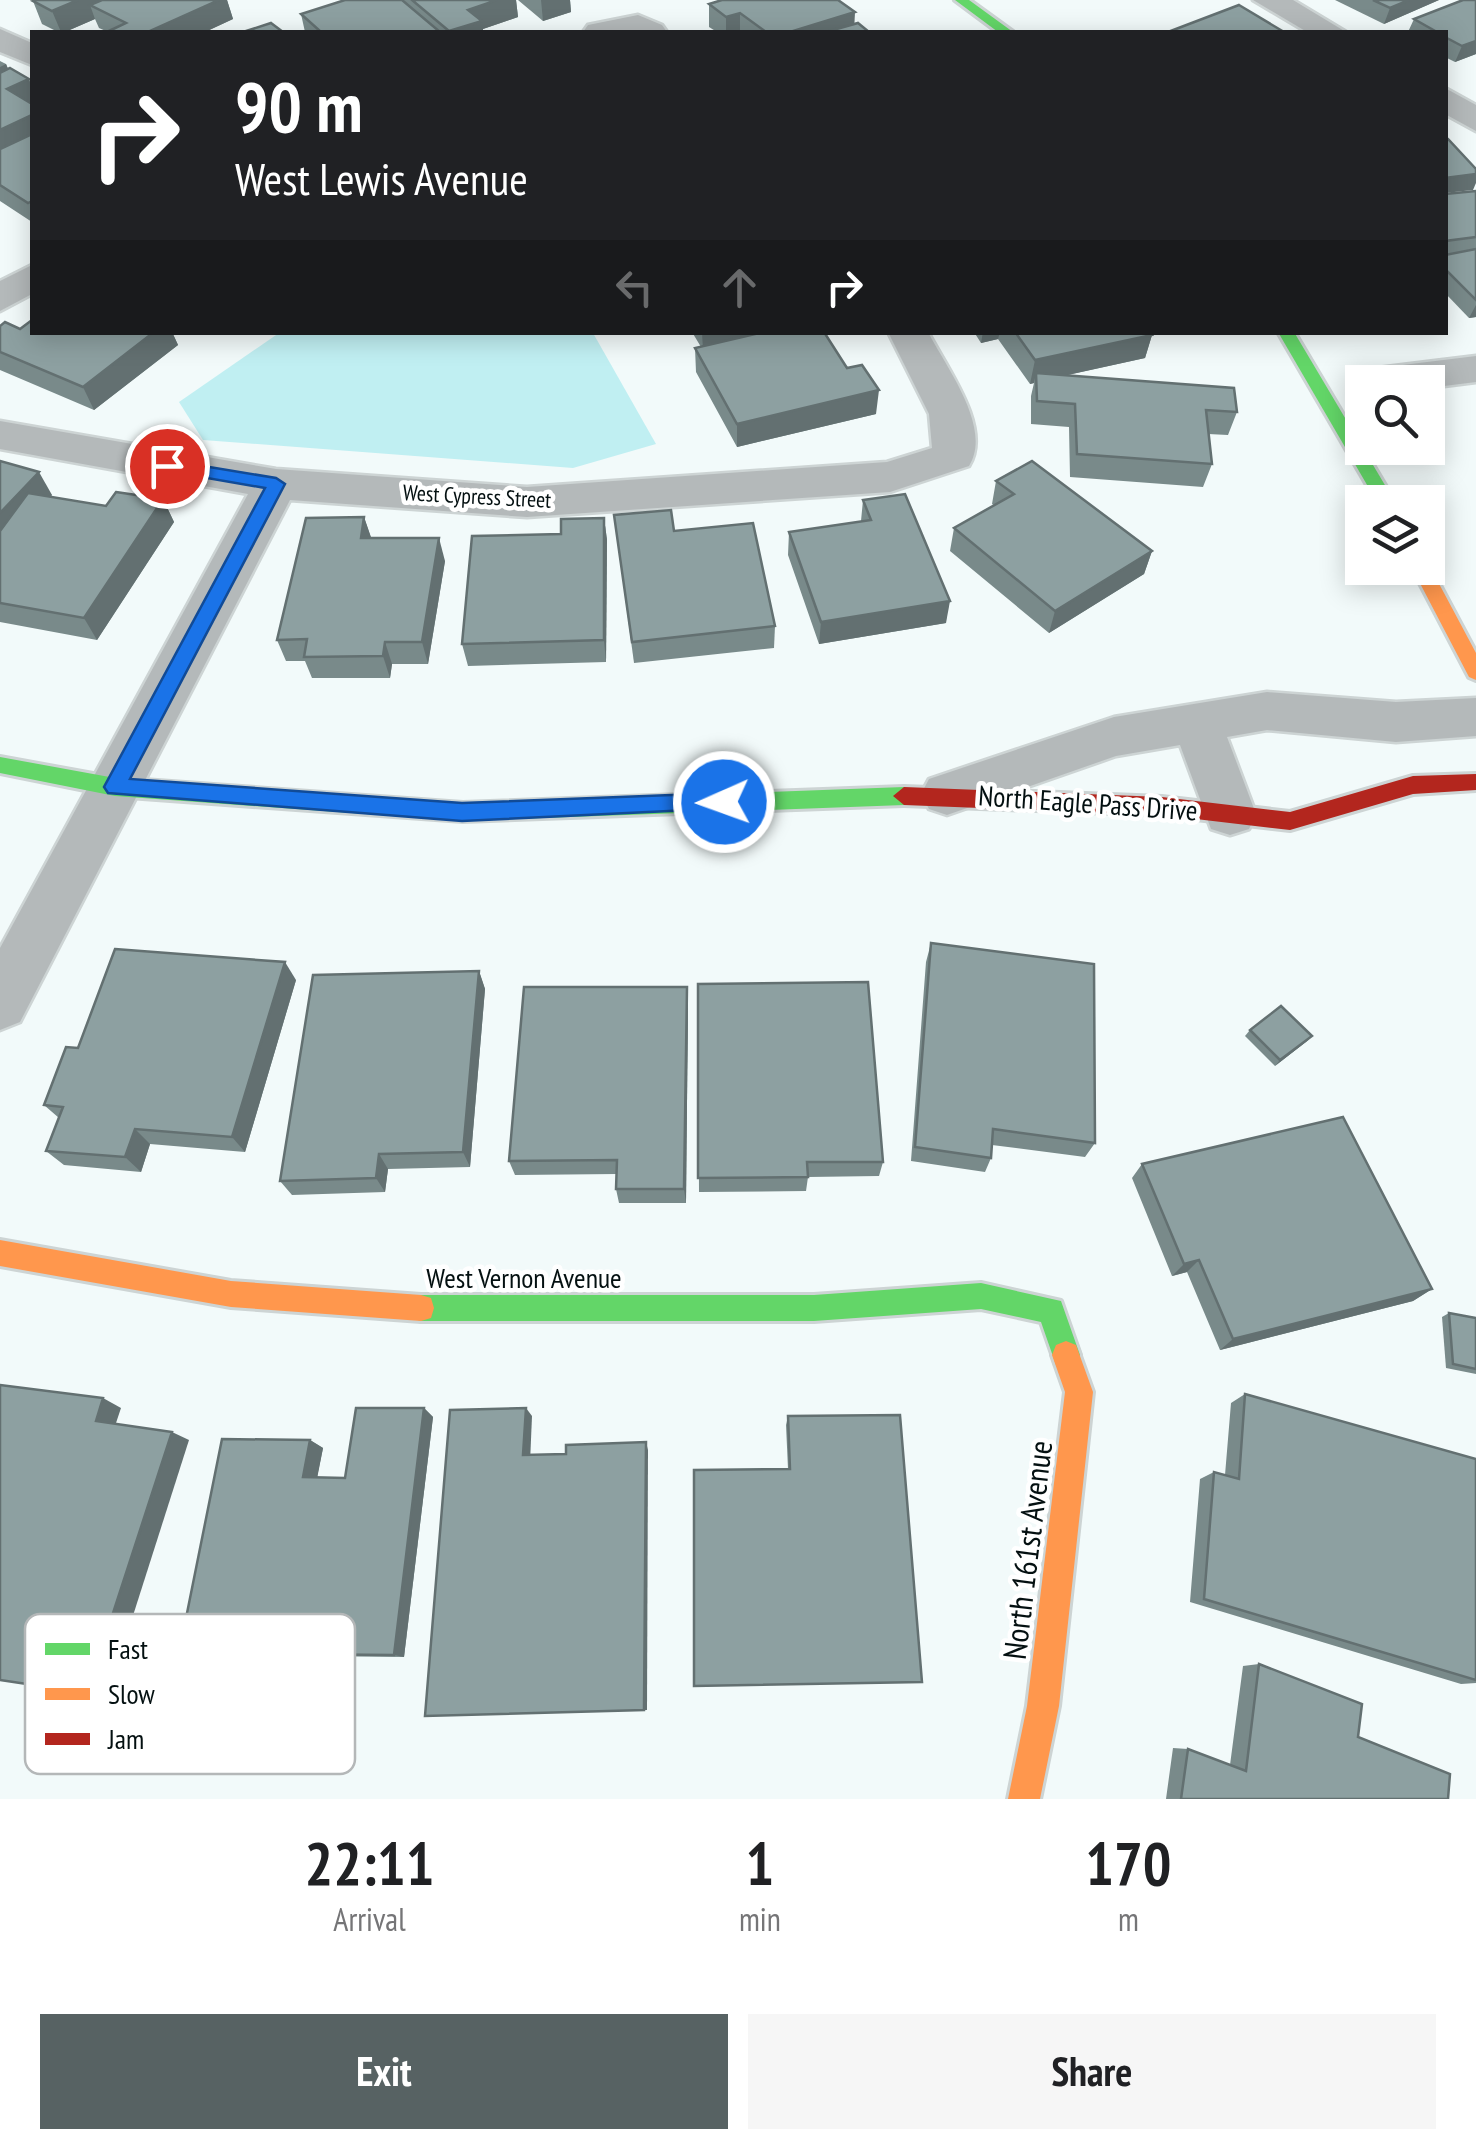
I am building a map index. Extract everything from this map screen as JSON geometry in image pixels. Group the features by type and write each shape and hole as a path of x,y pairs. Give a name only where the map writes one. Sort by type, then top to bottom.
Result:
{"street":[{"path":"960,0 1003,30"},
{"path":"1269,0 1326,30"},
{"path":"0,39 30,54"},
{"path":"1448,100 1476,121"},
{"path":"0,299 30,278"},
{"name":"West Cypress Street","path":"0,435 276,484 527,502 890,478 954,456 950,414 910,335"},
{"path":"1288,335 1376,485"},
{"path":"1445,373 1476,369"},
{"path":"1321,389 1345,386"},
{"path":"0,1004 276,484"},
{"path":"1430,585 1476,672"},
{"name":"North Eagle Pass Drive","path":"948,794 1114,737 1267,711 1396,722 1476,717"},
{"name":"North Eagle Pass Drive","path":"1197,723 1230,814"},
{"name":"North Eagle Pass Drive","path":"0,765 115,787 462,812 948,794 1290,821 1413,785 1476,782"},
{"name":"West Vernon Avenue","path":"0,1253 231,1294 417,1308 814,1308 981,1296 1051,1311"},
{"name":"North 161st Avenue","path":"1024,1799 1042,1706 1078,1392 1051,1311"}],"shaded area":[{"path":"276,335 594,335 656,444 573,468 203,440 179,402"}],"building":[{"path":"78,0 52,11 33,1"},
{"path":"102,0 219,0 152,30 111,30 126,23 90,5"},
{"path":"345,0 402,0 438,30 319,30 301,14"},
{"path":"412,0 497,0 468,10 482,21 448,30"},
{"path":"722,0 838,0 855,12 796,30 763,30 740,13 726,17 709,4"},
{"path":"1373,0 1409,0 1390,8"},
{"path":"1463,0 1476,0 1476,41 1462,46 1448,39 1448,30 1433,30 1414,19"},
{"path":"1239,5 1281,30 1173,30"},
{"path":"271,23 280,30 249,30"},
{"path":"858,23 867,30 833,30"},
{"path":"10,68 29,79 7,89 30,103 30,116 0,130 0,73"},
{"path":"30,135 30,202 0,185 0,149"},
{"path":"1448,139 1476,169 1476,174 1448,178"},
{"path":"1476,191 1476,237 1448,241 1448,194"},
{"path":"1476,249 1476,300 1448,272 1448,254"},
{"path":"5,322 20,329 30,322 30,335 150,335 83,387 0,352 0,326"},
{"path":"751,335 826,335 847,368 862,365 879,390 737,424 695,348"},
{"path":"1017,335 1152,335 1035,360"},
{"path":"1036,373 1234,388 1237,412 1206,410 1212,464 1077,454 1075,404 1037,401"},
{"path":"0,461 39,472 0,513"},
{"path":"1032,461 1152,551 1055,611 954,528 1014,494 996,481"},
{"path":"116,492 163,499 84,618 0,603 0,531 28,493 106,506"},
{"path":"905,494 950,601 821,622 789,532 871,520 863,500"},
{"path":"671,510 674,531 753,523 775,626 632,642 614,515"},
{"path":"364,517 361,538 439,538 422,642 385,642 383,656 304,657 307,639 277,640 306,518"},
{"path":"604,518 604,640 462,644 472,536 561,534 561,519"},
{"path":"931,943 1094,964 1095,1143 993,1129 991,1158 915,1147"},
{"path":"115,949 285,962 232,1137 135,1129 125,1157 46,1151 63,1107 44,1105 66,1047 78,1048"},
{"path":"479,971 463,1152 379,1154 376,1178 280,1181 313,975"},
{"path":"868,982 883,1162 807,1162 808,1177 698,1178 698,984"},
{"path":"524,987 687,987 684,1189 616,1189 617,1160 509,1161"},
{"path":"1281,1006 1312,1036 1280,1060 1250,1030"},
{"path":"1343,1117 1432,1289 1233,1339 1199,1260 1184,1264 1142,1164"},
{"path":"1449,1313 1476,1318 1476,1369 1453,1364"},
{"path":"0,1385 103,1398 96,1421 172,1432 113,1614 25,1614 25,1684 0,1680"},
{"path":"1245,1394 1476,1459 1476,1680 1204,1599 1214,1472 1239,1479"},
{"path":"356,1408 424,1408 394,1655 355,1655 355,1614 187,1614 222,1439 310,1440 303,1477 345,1478"},
{"path":"526,1408 523,1455 566,1454 566,1445 646,1442 644,1710 425,1716 450,1410"},
{"path":"900,1415 922,1682 694,1686 694,1470 790,1469 788,1416"},
{"path":"1259,1664 1362,1704 1358,1737 1450,1774 1448,1799 1181,1799 1188,1749 1246,1771"}],"traffic: fast":[{"path":"961,0 1003,30"},
{"path":"1288,335 1376,485"},
{"path":"0,765 115,787 463,812 904,796"},
{"path":"421,1308 814,1308 981,1296 1051,1311 1066,1355"}],"traffic: slow":[{"path":"1430,585 1476,672"},
{"path":"0,1253 231,1294 421,1308"},
{"path":"1024,1799 1043,1706 1079,1392 1066,1355"}],"traffic: jam":[{"path":"904,796 1162,806 1290,821 1413,785 1476,782"}],"route":[{"path":"167,466 276,484 115,787 462,812 724,802"}]}
